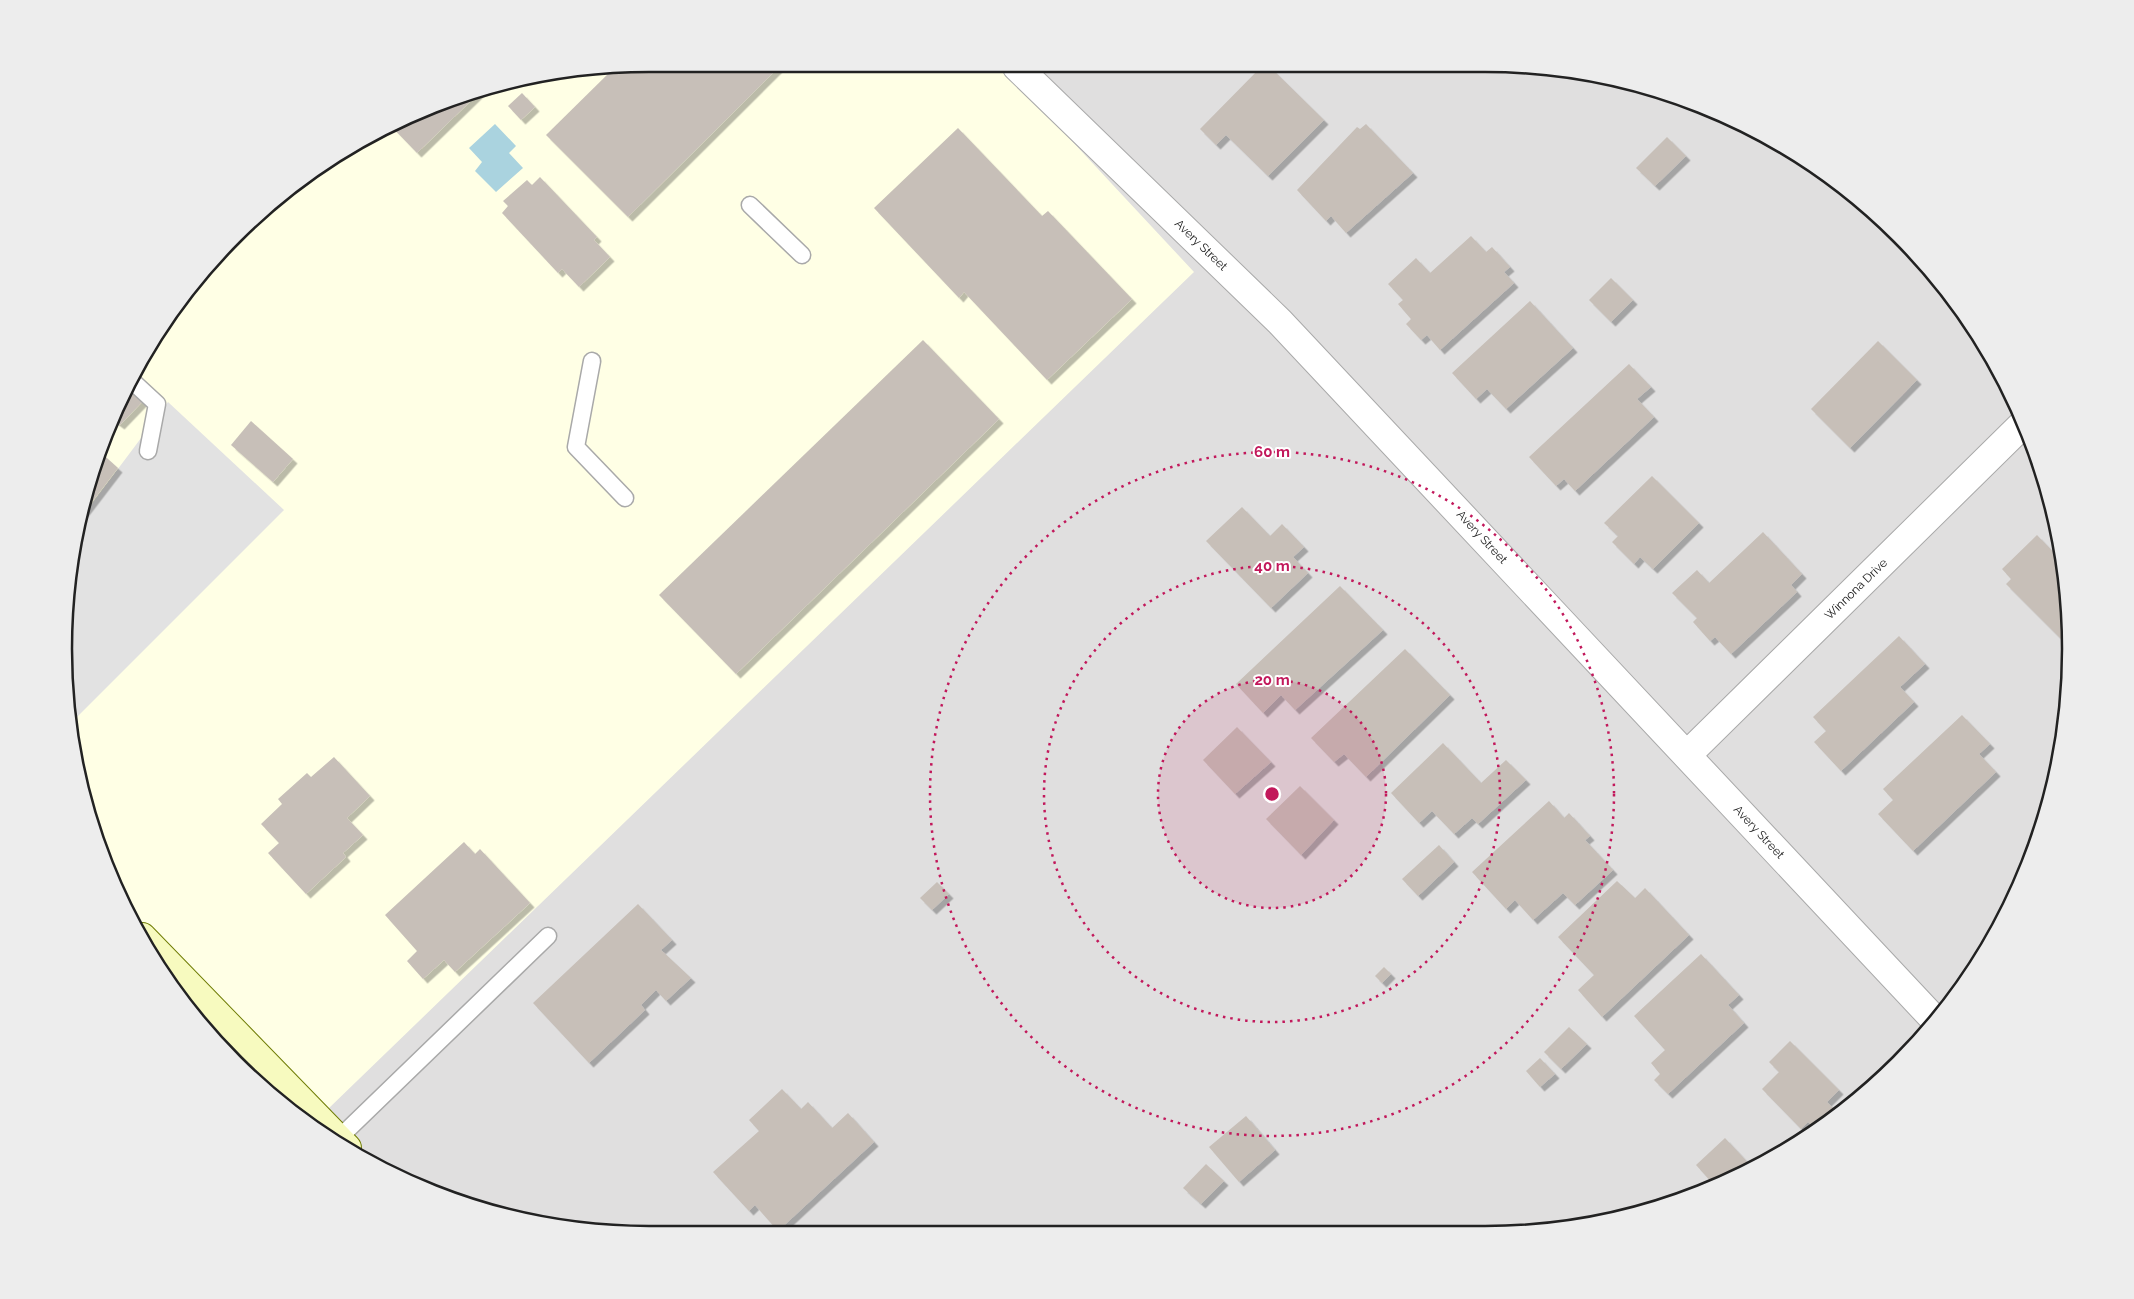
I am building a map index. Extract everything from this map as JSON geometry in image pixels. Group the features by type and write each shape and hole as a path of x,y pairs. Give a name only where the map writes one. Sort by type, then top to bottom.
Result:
{"main road":[{"path":"163,958 327,1128"}],"street":[{"name":"Avery Street","path":"1023,72 1280,322 1930,1015"},
{"name":"Winnona Drive","path":"1687,755 2018,429"}],"lane":[{"path":"750,205 802,255"},
{"path":"592,361 576,447 625,498"},
{"path":"136,386 157,404 148,451"},
{"path":"346,1139 548,936"}],"shaded area":[{"path":"650,72 1484,72 1560,77 1634,92 1705,116 1740,132 1805,170 1836,192 1893,241 1942,298 1964,329 2002,394 2018,429 2042,500 2050,537 2057,574 2062,650 2057,725 2050,762 2042,799 2018,870 2002,905 1964,970 1942,1001 1893,1058 1836,1107 1773,1149 1705,1183 1670,1196 1634,1207 1560,1222 1484,1226 612,1225 574,1222 537,1215 500,1207 464,1196 394,1167 329,1129 298,1107 241,1058 192,1001 150,938 116,870 92,799 77,725 74,687 72,650 77,574 92,500 116,429 132,394 170,329 192,298 241,241 298,192 361,150 429,116 500,92 574,77"},
{"path":"650,72 1008,72 1194,272 328,1109 366,1152 329,1129 269,1083 241,1058 192,1001 150,938 116,870 92,799 84,762 77,725 72,650 77,574 84,537 92,500 116,429 132,394 170,329 192,298 241,241 298,192 361,150 394,132 464,103 500,92 537,84 574,77 612,74"},
{"path":"168,402 284,510 76,718 72,650 74,612 77,574 91,505"}],"water":[{"path":"495,124 516,146 509,153 523,168 496,192 475,171 482,162 469,148"}],"building":[{"path":"650,72 774,72 628,217 546,135 608,74"},
{"path":"1256,72 1275,72 1324,120 1268,176 1226,135 1216,145 1200,129"},
{"path":"522,93 535,107 521,120 508,106"},
{"path":"471,101 417,153 396,131 429,116"},
{"path":"1366,124 1413,173 1346,233 1331,216 1326,221 1297,190 1357,127 1360,129"},
{"path":"958,128 1042,216 1048,211 1132,299 1047,380 964,292 959,298 874,208"},
{"path":"1667,137 1686,156 1655,186 1636,168"},
{"path":"540,177 597,237 594,240 610,257 579,287 562,269 558,273 502,213 508,206 503,201 527,180 532,185"},
{"path":"1471,236 1486,252 1492,247 1510,267 1504,272 1514,283 1440,350 1427,335 1421,340 1406,324 1411,319 1398,304 1403,300 1388,284 1416,258 1430,273"},
{"path":"1611,278 1633,300 1611,322 1589,300"},
{"path":"1530,301 1573,348 1506,409 1487,389 1476,399 1452,373"},
{"path":"923,340 999,419 736,674 659,595"},
{"path":"1878,341 1917,380 1850,448 1811,409"},
{"path":"1629,364 1651,387 1637,399 1654,417 1575,491 1564,479 1556,486 1529,457"},
{"path":"133,391 144,400 120,425 118,424"},
{"path":"251,421 293,459 273,482 231,445"},
{"path":"106,457 118,468 91,503"},
{"path":"1652,476 1699,523 1653,569 1640,557 1634,564 1612,542 1618,536 1604,523"},
{"path":"1242,507 1270,536 1282,524 1304,547 1293,557 1308,573 1271,608 1206,541"},
{"path":"1763,532 1802,574 1791,585 1797,592 1731,654 1715,637 1710,641 1693,622 1697,618 1672,593 1697,570 1709,583"},
{"path":"2037,535 2053,551 2057,574 2061,639 2006,584 2011,579 2002,569"},
{"path":"1340,586 1383,630 1295,710 1281,695 1263,713 1236,684"},
{"path":"1899,636 1925,664 1900,687 1914,702 1841,771 1814,742 1826,731 1813,717"},
{"path":"1405,649 1450,695 1366,777 1344,754 1334,762 1311,738"},
{"path":"1962,715 1990,744 1979,754 1996,772 1913,851 1878,814 1893,800 1883,789"},
{"path":"1237,727 1271,762 1235,794 1203,760"},
{"path":"1443,743 1481,783 1506,760 1526,780 1478,824 1472,818 1454,834 1432,811 1419,823 1391,793"},
{"path":"334,757 370,796 347,818 363,835 343,853 346,857 306,894 268,853 279,843 261,824 282,804 278,799 307,773 311,777"},
{"path":"1300,786 1334,820 1301,855 1266,819"},
{"path":"1549,801 1564,818 1569,813 1590,836 1585,840 1613,870 1575,905 1563,893 1533,920 1515,900 1506,909 1472,872"},
{"path":"464,842 475,854 480,849 530,903 455,972 444,960 423,979 407,961 417,951 385,915"},
{"path":"1439,845 1454,862 1418,896 1402,879"},
{"path":"1617,881 1635,898 1645,888 1689,935 1602,1017 1578,990 1594,975 1558,937"},
{"path":"937,882 949,894 932,910 920,898"},
{"path":"638,904 672,940 661,950 691,978 666,1001 656,990 641,1005 645,1010 589,1063 533,1003"},
{"path":"1701,954 1739,995 1728,1005 1744,1023 1668,1094 1654,1080 1660,1074 1651,1063 1665,1050 1634,1016"},
{"path":"1384,967 1391,974 1382,983 1375,976"},
{"path":"1569,1027 1587,1044 1561,1069 1544,1052"},
{"path":"1790,1041 1839,1090 1827,1102 1834,1109 1811,1125 1808,1122 1801,1129 1762,1089 1779,1072 1769,1062"},
{"path":"1540,1058 1555,1074 1540,1087 1526,1071"},
{"path":"782,1089 801,1109 808,1102 832,1128 848,1113 874,1142 783,1226 774,1226 755,1205 749,1211 713,1172 759,1131 749,1120"},
{"path":"1246,1116 1275,1150 1239,1182 1209,1147"},
{"path":"1725,1138 1748,1163 1710,1181 1696,1165"},
{"path":"1206,1164 1224,1181 1201,1204 1183,1188"}]}
